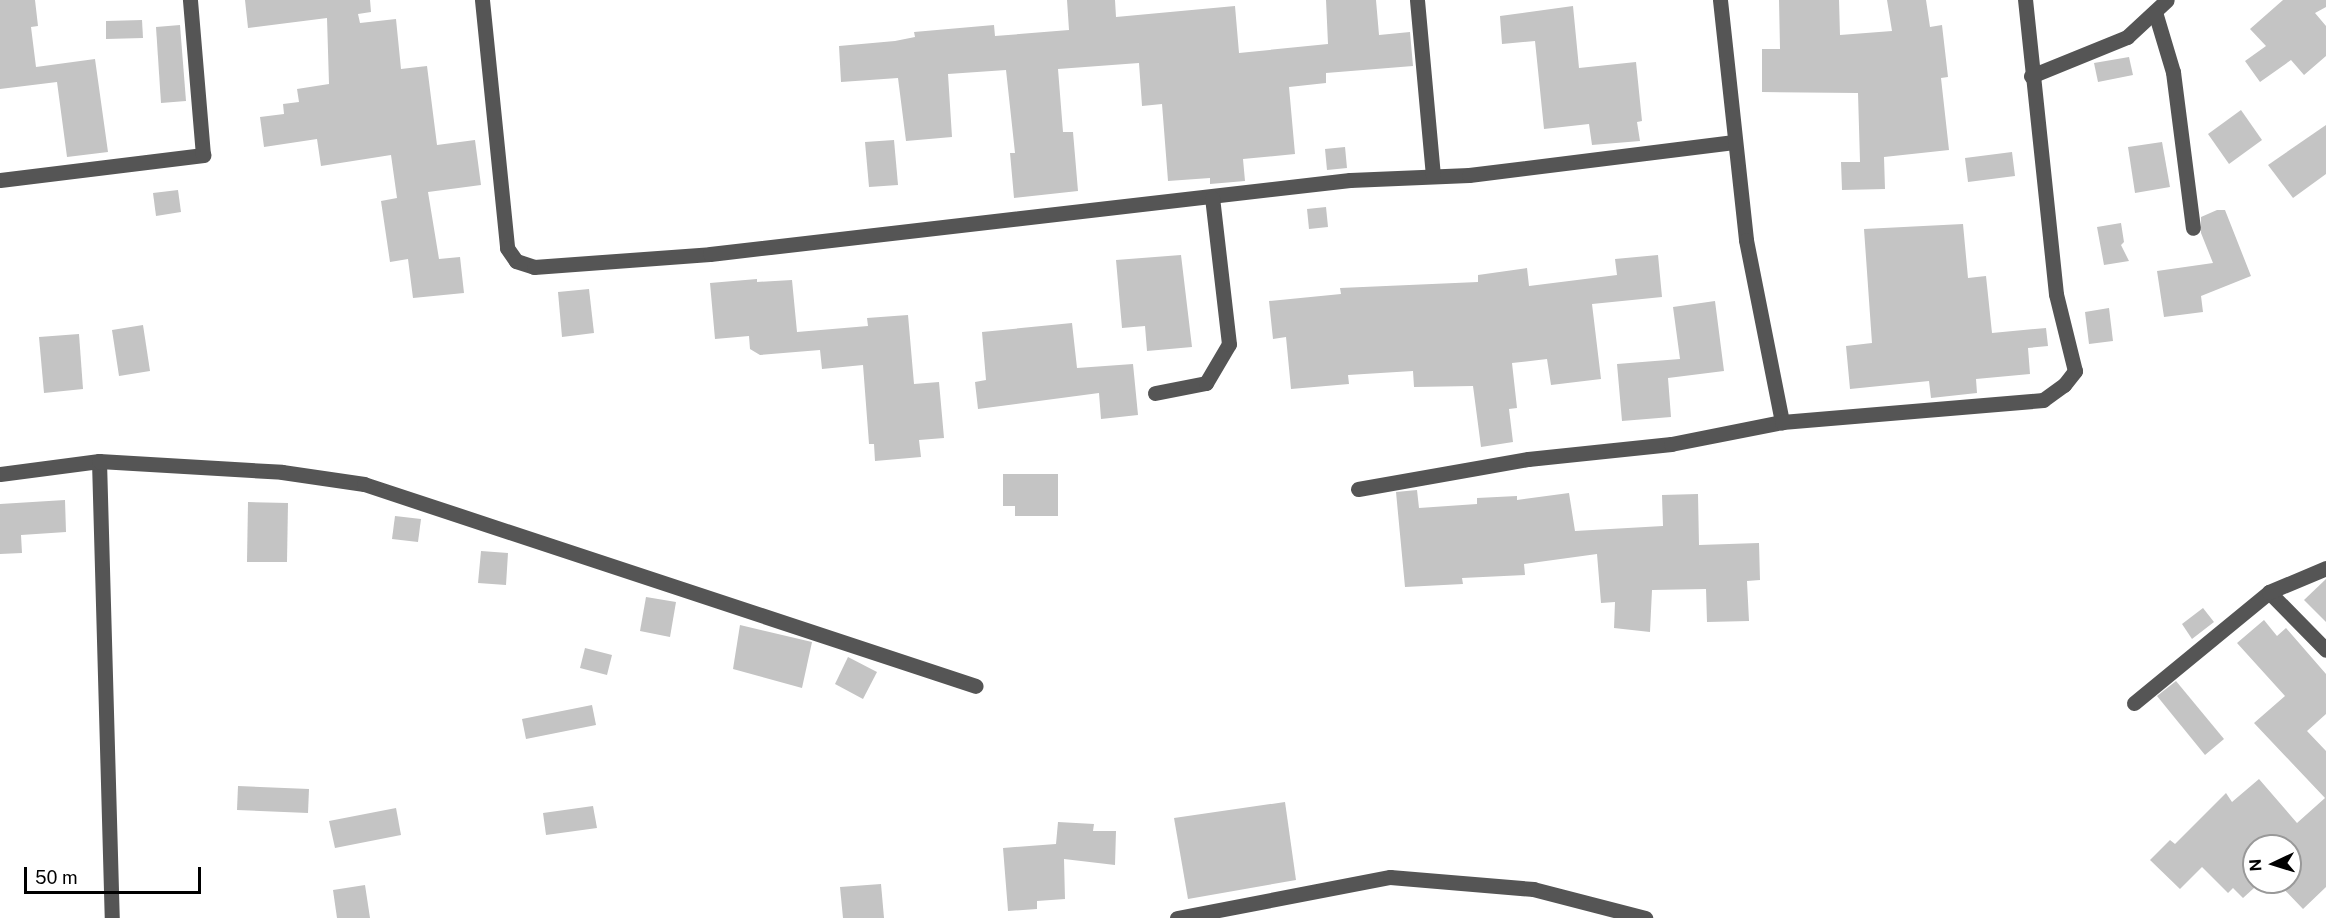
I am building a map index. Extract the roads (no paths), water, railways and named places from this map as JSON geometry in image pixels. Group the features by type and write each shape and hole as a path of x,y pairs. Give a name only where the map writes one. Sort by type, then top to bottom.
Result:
{"street":[{"path":"0,180 203,155 190,0"},
{"path":"482,0 507,248 516,261 534,267 710,254 1212,198 1350,180 1433,174 1469,175 1734,142"},
{"path":"1417,0 1433,174"},
{"path":"1720,0 1746,240 1782,422"},
{"path":"1358,489 1528,459 1671,444 1782,422 2043,400 2064,385 2076,370 2056,294 2031,76 2025,0"},
{"path":"2031,76 2127,37 2167,0"},
{"path":"2155,12 2173,72 2193,228"},
{"path":"1155,393 1206,383 1229,344 1212,198"},
{"path":"99,461 112,918"},
{"path":"0,474 99,461 282,472 364,484 976,686"},
{"path":"2134,703 2269,592 2326,568"},
{"path":"2269,592 2326,650"},
{"path":"1177,918 1390,877 1533,889 1645,918"}]}
